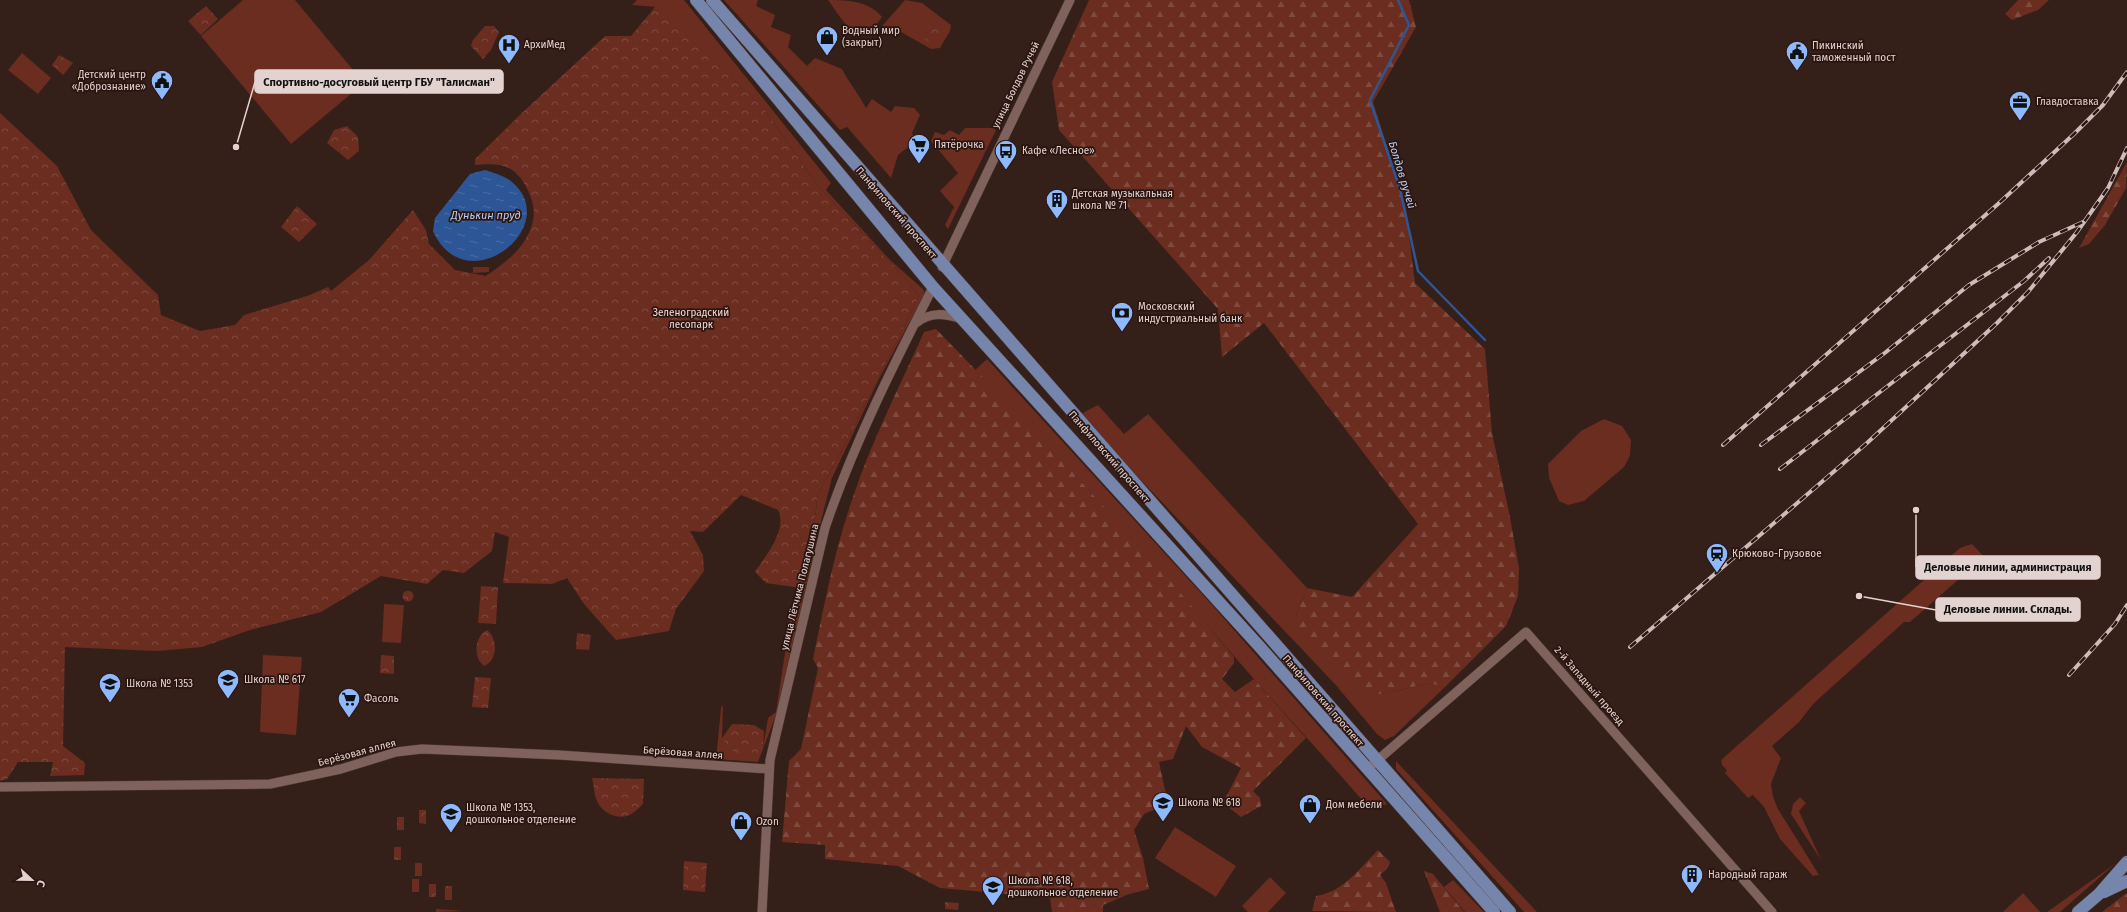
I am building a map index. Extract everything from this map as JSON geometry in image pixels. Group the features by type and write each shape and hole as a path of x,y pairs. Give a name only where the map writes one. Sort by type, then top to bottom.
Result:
{"main road":[{"name":"Панфиловский проспект","path":"696,0 933,287 1259,646 1373,765 1510,912"},
{"name":"Панфиловский проспект","path":"712,0 1373,765 1494,912"},
{"path":"933,287 942,267"},
{"path":"2078,912 2099,894 2127,862"},
{"path":"2099,894 2127,881"}],"street":[{"name":"улица Болдов Ручей","path":"942,267 1070,0"},
{"name":"улица Лётчика Полагушина","path":"762,912 769,770 773,742 825,528 835,498 862,434 933,287"},
{"path":"915,324 922,318 932,314 962,319"},
{"name":"2-й Западный проезд","path":"1373,765 1526,632 1772,912"},
{"name":"Берёзовая аллея","path":"0,787 270,784 341,769 396,752 422,749 559,755 769,770"}],"green space":[{"path":"243,0 295,0 364,83 291,144 201,36"},
{"path":"637,0 684,0 831,183 826,190 890,260 924,290 924,295 879,379 832,478 778,710 758,762 716,759 721,708 723,705 722,738 763,748 768,718 776,712 791,613 801,588 811,548 818,494 850,435 919,296 904,277 818,186 764,109 656,7 632,5"},
{"path":"724,0 758,0 756,6 775,15 771,27 791,35 788,47 807,66 815,58 842,69 866,108 872,99 891,112 895,106 914,108 920,115 912,133 916,141 898,155 891,178 847,127 840,130"},
{"path":"828,0 858,2 871,8 882,17 870,32 864,34 858,33 846,24"},
{"path":"905,0 922,3 951,25 950,31 940,48 931,49 901,32 897,36 882,34 883,25"},
{"path":"1089,0 1409,0 1416,27 1373,102 1405,204 1415,283 1485,349 1492,433 1519,568 1518,596 1506,626 1444,688 1431,683 1376,695 1301,639 1295,618 1307,588 1352,597 1418,524 1264,323 1222,357 1218,309 1059,130 1052,82"},
{"path":"2018,0 2049,0 2038,10 2012,20 2005,14"},
{"path":"206,6 218,19 201,35 188,21"},
{"name":"Зеленоградский лесопарк","path":"656,6 764,109 818,186 904,277 919,296 850,435 818,494 811,548 801,588 766,583 755,572 778,534 780,518 778,510 741,495 703,532 690,531 703,555 704,571 676,609 669,631 616,640 584,604 567,578 552,584 503,583 509,537 495,532 492,551 464,573 443,570 427,584 381,576 321,612 250,630 202,647 157,651 65,647 63,746 85,763 84,775 50,776 53,762 18,762 7,779 0,781 0,113 57,166 91,230 158,295 161,315 200,331 235,325 244,315 307,296 328,287 331,291 369,260 413,210 426,230 429,244 455,270 486,276 511,257 523,243 531,228 534,214 532,200 529,193 525,185 514,171 505,166 488,164 475,165 475,159 605,36 631,36"},
{"path":"929,25 941,33 932,44 921,36"},
{"path":"485,26 494,26 499,32 491,50 483,59 471,46 473,40"},
{"path":"22,53 51,78 38,94 8,70"},
{"path":"59,55 73,63 63,75 52,65"},
{"path":"347,126 358,137 359,151 348,160 327,143 334,130"},
{"path":"965,128 994,128 996,130 948,229 945,225 954,207 940,191 958,173 931,141 935,132 944,135 950,130 959,135"},
{"path":"2127,162 2126,188 2105,225 2089,244 2079,248"},
{"path":"297,206 317,224 299,242 281,227"},
{"path":"473,267 489,267 489,272 473,273"},
{"path":"936,329 1036,432 1163,572 1234,657 1234,663 1222,679 1235,692 1254,679 1306,738 1253,791 1260,798 1261,806 1241,817 1223,803 1241,768 1202,747 1186,726 1173,759 1159,762 1168,804 1144,814 1134,830 1143,858 1149,889 1129,894 1103,905 1103,912 1052,912 1050,898 940,888 898,866 825,859 825,845 782,842 789,761 801,749 818,668 813,659 840,539 868,457 924,332"},
{"path":"987,359 1213,606 1387,804 1370,809 1107,510 1009,404 975,370"},
{"path":"1098,405 1124,434 1148,414 1307,588 1295,618 1376,695 1431,683 1444,688 1394,736 1385,740 1377,734 1334,683 1079,415"},
{"path":"1604,419 1622,426 1631,440 1630,456 1624,467 1584,501 1568,505 1559,501 1549,478 1548,464 1581,431"},
{"path":"1972,544 1990,563 1984,568 1975,565 1910,622 1904,622 1814,703 1799,722 1772,746 1781,758 1771,784 1773,797 1778,809 1819,875 1813,876 1780,839 1764,807 1753,795 1748,798 1725,773 1727,770 1722,765 1721,760 1960,548"},
{"path":"481,586 498,587 496,624 478,623"},
{"path":"408,590 412,592 414,596 412,600 408,602 404,600 402,596 404,592"},
{"path":"384,604 404,605 401,643 382,642"},
{"path":"487,630 493,638 495,649 492,659 484,666 478,658 476,648 480,637"},
{"path":"577,633 591,635 589,650 576,649"},
{"path":"263,655 302,657 296,735 260,732"},
{"path":"381,655 394,656 394,674 380,673"},
{"path":"475,677 491,678 488,708 472,707"},
{"path":"732,724 754,725 764,731 763,748 752,758 730,750 722,738"},
{"path":"1396,761 1537,912 1524,912 1396,769"},
{"path":"592,778 644,779 643,804 629,815 619,817 609,814 604,811 597,800"},
{"path":"1800,797 1806,803 1799,811 1821,860 1791,814 1793,804"},
{"path":"419,810 426,810 426,824 419,823"},
{"path":"397,817 404,817 404,830 397,830"},
{"path":"1175,827 1236,866 1216,897 1155,858"},
{"path":"394,847 401,847 401,860 394,860"},
{"path":"1378,850 1390,862 1387,869 1380,875 1386,883 1396,912 1312,911 1316,896 1335,890 1358,871"},
{"path":"684,861 707,863 705,892 683,890"},
{"path":"415,863 422,863 422,876 415,876"},
{"path":"2115,864 2060,912 2047,912"},
{"path":"1424,871 1433,874 1464,912 1440,912"},
{"path":"1270,877 1286,893 1268,912 1248,912 1242,906"},
{"path":"412,879 419,879 419,892 412,892"},
{"path":"1453,880 1484,912 1465,912 1444,887"},
{"path":"429,884 436,884 436,897 429,897"},
{"path":"445,886 452,886 452,900 445,900"},
{"path":"2023,893 2040,912 2003,912"},
{"path":"2127,894 2127,912 2102,912"},
{"path":"945,902 959,903 958,910 945,909"},
{"path":"436,909 464,911 436,912"}],"water":[{"name":"Дунькин пруд","path":"485,170 503,176 512,182 525,200 526,218 519,236 504,250 486,259 467,260 448,252 433,231 435,218 470,174"}],"waterway":[{"name":"Болдов ручей","path":"1398,0 1409,25 1370,100 1400,189 1418,271 1485,340"}],"railway":[{"path":"1723,445 1998,204 2074,134 2103,105 2127,72"},
{"path":"1630,647 1867,443 1997,323 2028,292 2077,232 2108,188 2127,148"},
{"path":"1761,445 1886,352 1969,285 2039,242 2083,222"},
{"path":"1780,469 2024,281 2049,258"},
{"path":"2069,675 2115,624 2127,605"}],"place":[{"name":"Водный мир (закрыт)","path":"827,56"},
{"name":"АрхиМед","path":"509,64"},
{"name":"Пикинский таможенный пост","path":"1797,72"},
{"name":"Детский центр «Добрознание»","path":"162,100"},
{"name":"Главдоставка","path":"2020,122"},
{"name":"Спортивно-досуговый центр ГБУ \"Талисман\"","path":"236,147"},
{"name":"Пятёрочка","path":"919,164"},
{"name":"Кафе «Лесное»","path":"1006,170"},
{"name":"Детская музыкальная школа № 71","path":"1057,220"},
{"name":"Московский индустриальный банк","path":"1122,332"},
{"name":"Деловые линии, администрация","path":"1916,510"},
{"name":"Крюково-Грузовое","path":"1717,574"},
{"name":"Деловые линии. Склады.","path":"1859,596"},
{"name":"Школа № 617","path":"228,700"},
{"name":"Школа № 1353","path":"110,704"},
{"name":"Фасоль","path":"349,718"},
{"name":"Школа № 618","path":"1163,822"},
{"name":"Дом мебели","path":"1310,824"},
{"name":"Школа № 1353, дошкольное отделение","path":"451,834"},
{"name":"Ozon","path":"741,842"},
{"name":"Народный гараж","path":"1692,894"},
{"name":"Школа № 618, дошкольное отделение","path":"993,906"}]}
